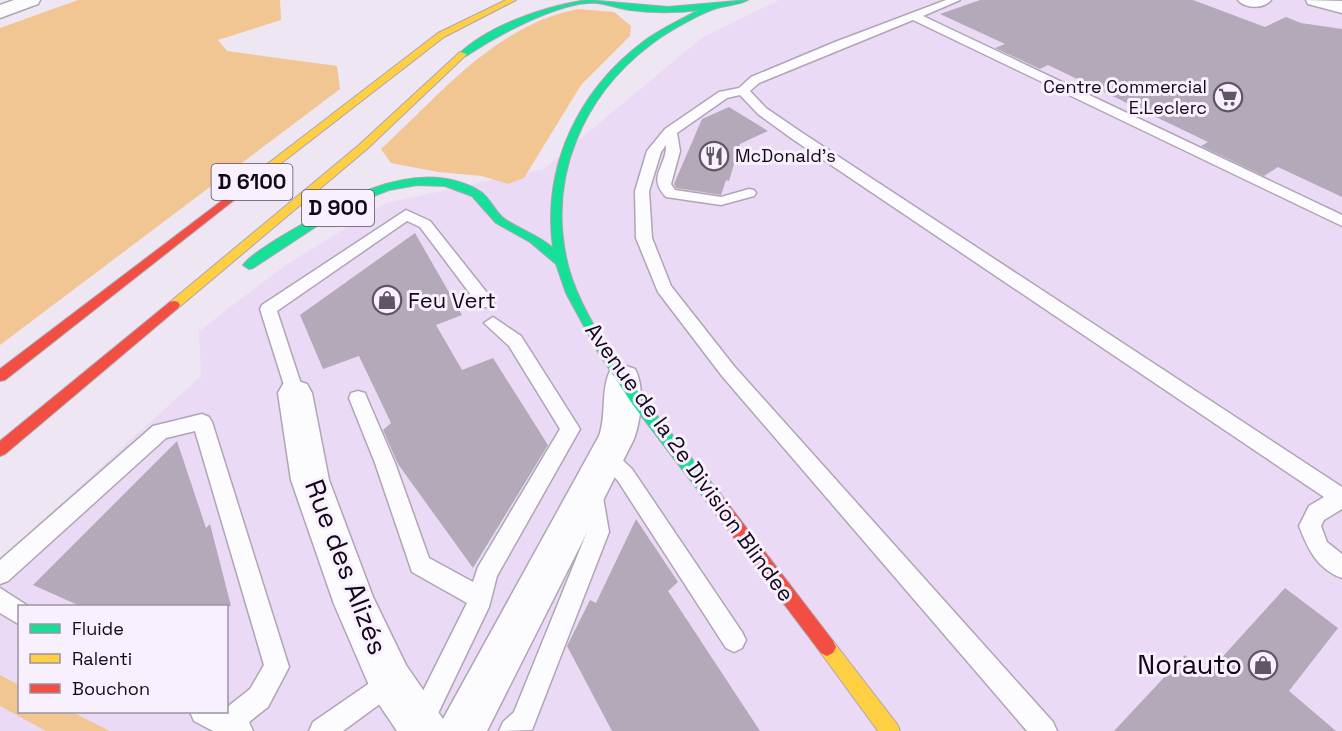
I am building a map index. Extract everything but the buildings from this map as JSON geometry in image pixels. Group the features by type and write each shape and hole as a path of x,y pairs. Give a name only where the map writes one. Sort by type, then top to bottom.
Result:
{"main road":[{"name":"D 6100","path":"0,376 412,56 441,35 512,0"},
{"name":"D 6100","path":"0,450 378,135 449,65 475,45 534,14 558,6 594,0"},
{"path":"594,0 630,8 676,10 712,7 744,0"},
{"name":"Avenue de la 2e Division Blindee","path":"712,7 638,49 612,76 574,126 559,166 553,195 554,223 560,261 570,290 590,327 623,378 890,731"},
{"name":"Avenue de la 2e Division Blindee","path":"630,8 647,23 647,29 638,49"},
{"name":"D 900","path":"124,346 344,205 381,186 408,182 453,184 477,194 499,221 525,233 560,261"}],"street":[{"path":"0,12 31,0"},
{"path":"1247,0 1262,0"},
{"path":"1315,0 1342,7"},
{"path":"462,731 622,422 623,378"},
{"name":"Rue des Alizés","path":"295,393 310,480 355,604 390,681 422,727"}],"lane":[{"path":"955,0 839,44 755,80 743,91 723,95 670,132 654,151 642,191 644,238 664,288 767,417 1044,731"},
{"path":"914,16 1342,221"},
{"path":"743,91 762,111 796,135 1342,498 1316,513 1310,526 1318,549 1342,567"},
{"path":"670,132 673,150 662,180 665,189 671,194 721,201 749,193"},
{"path":"295,393 268,309 406,215 425,224 486,303"},
{"path":"422,727 481,599 486,574 570,429 515,341 493,323"},
{"path":"358,398 385,462 420,565 481,599"},
{"path":"0,574 160,432 202,422 277,667 259,698 233,728 207,713"},
{"path":"512,731 524,721 598,532 599,469 625,475 734,640"},
{"path":"0,599 18,612"},
{"path":"322,731 390,681"}],"shaded area":[{"path":"78,0 280,0 281,20 218,40 227,51 337,66 340,89 0,345 0,28"},
{"path":"779,0 1342,0 1342,731 0,731 0,559 201,376 199,331 286,265 386,203 544,169 703,37"},
{"path":"578,9 614,12 631,26 630,36 581,85 524,178 508,184 482,176 438,172 391,163 381,149 470,65 520,30"},
{"path":"0,675 18,684 18,713 74,713 110,731 46,731 0,706"}],"traffic: fast":[{"path":"593,0 631,7 668,10 706,7 744,0"},
{"path":"463,54 526,19 559,8 595,1"},
{"path":"712,7 645,44 618,67 595,95 577,125 564,157 557,191 555,225 560,259 572,293 586,321 638,401 716,501"},
{"path":"249,265 328,213 357,198 387,187 417,182 447,183 476,194 500,221 534,239 560,261"}],"traffic: slow":[{"path":"244,187 441,35 512,0"},
{"path":"174,305 363,147 463,54"},
{"path":"827,647 890,731"}],"traffic: jam":[{"path":"0,376 244,187"},
{"path":"0,450 174,305"},
{"path":"716,501 827,647"}],"place":[{"name":"Centre Commercial E.Leclerc","path":"1228,97"},
{"name":"McDonald's","path":"714,156"},
{"name":"Feu Vert","path":"387,300"},
{"name":"Norauto","path":"1263,665"}]}
